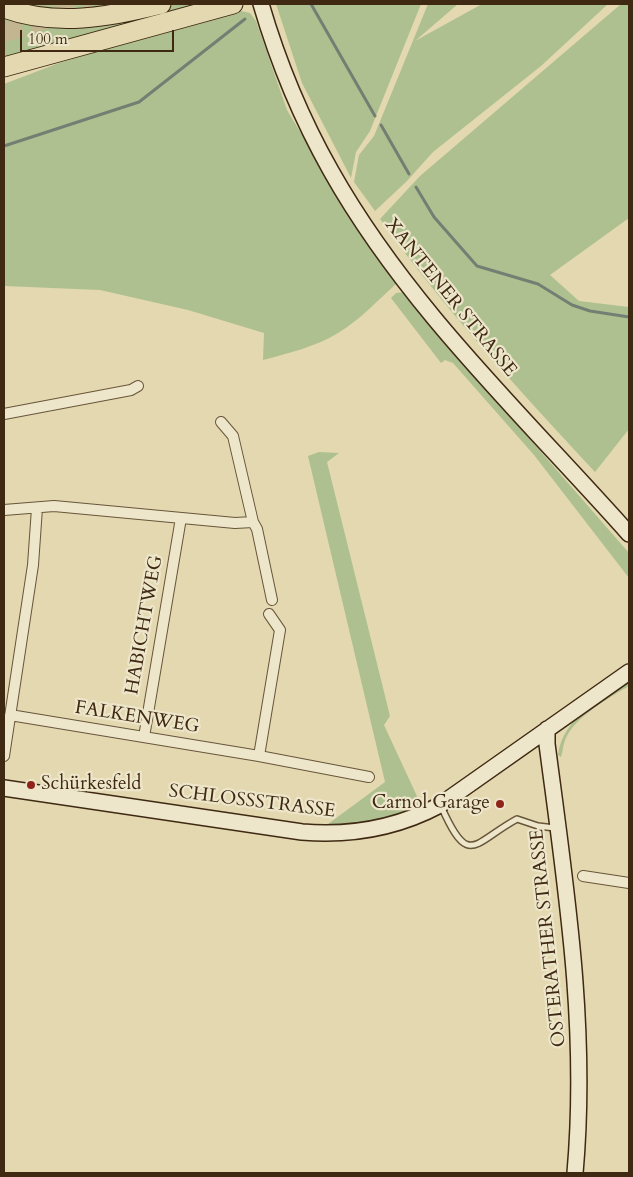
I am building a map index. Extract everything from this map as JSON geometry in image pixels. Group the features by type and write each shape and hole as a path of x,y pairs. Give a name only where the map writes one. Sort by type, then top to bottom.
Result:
{"highway":[{"path":"4,8 36,18 73,20 116,14 161,4"},
{"path":"4,67 233,4"}],"main road":[{"name":"XANTENER STRASSE","path":"261,4 284,74 299,109 331,172 365,225 440,324 629,534"},
{"name":"SCHLOSSSTRASSE","path":"4,788 323,834 347,833 388,826 425,813 440,805 629,672"},
{"name":"OSTERATHER STRASSE","path":"547,728 576,971 580,1056 579,1133 575,1173"}],"street":[{"path":"4,414 132,390 138,386"},
{"path":"221,422 233,436 253,522 257,529 272,600"},
{"path":"4,510 54,506 235,523 253,522"},
{"path":"4,756 10,715 8,699 32,565 37,508"},
{"name":"HABICHTWEG","path":"144,737 181,518"},
{"path":"259,756 280,630 270,614"},
{"name":"FALKENWEG","path":"10,715 259,756 369,777"},
{"path":"583,876 629,883"}],"lane":[{"path":"440,805 456,837 467,845 480,844 517,819 538,826 558,828"}],"green space":[{"path":"4,4 215,4 4,65"},
{"path":"276,4 421,4 370,131 356,152 351,178 302,83"},
{"path":"428,4 458,4 415,41 482,4 608,4 541,66 433,152 407,181 375,211 354,182 359,155 374,136"},
{"path":"621,4 629,4 629,218 550,275 579,301 629,307 629,429 595,472 456,317 380,219 420,176"},
{"path":"237,10 250,13 256,21 287,110 357,227 397,283 361,316 338,333 311,346 263,360 264,333 188,310 100,290 4,286 4,84 59,63"},
{"path":"405,292 480,382 629,553 629,578 534,455 453,363 445,360 441,363 391,298 396,293"},
{"path":"319,452 339,453 327,462 390,716 384,725 422,807 374,821 324,827 385,782 308,456"},
{"path":"629,680 629,686 594,708 577,723 566,738 561,757 558,755 561,742 575,720 584,711"}],"waterway":[{"path":"311,4 375,116"},
{"path":"4,146 139,102 245,19"},
{"path":"381,125 409,174"},
{"path":"416,187 434,217 477,266 538,284 572,305 590,311 629,317"}],"tunnel":[{"path":"4,33 90,4"}],"place":[{"name":"Schürkesfeld","path":"31,785"},
{"name":"Carnol Garage","path":"500,804"}]}
